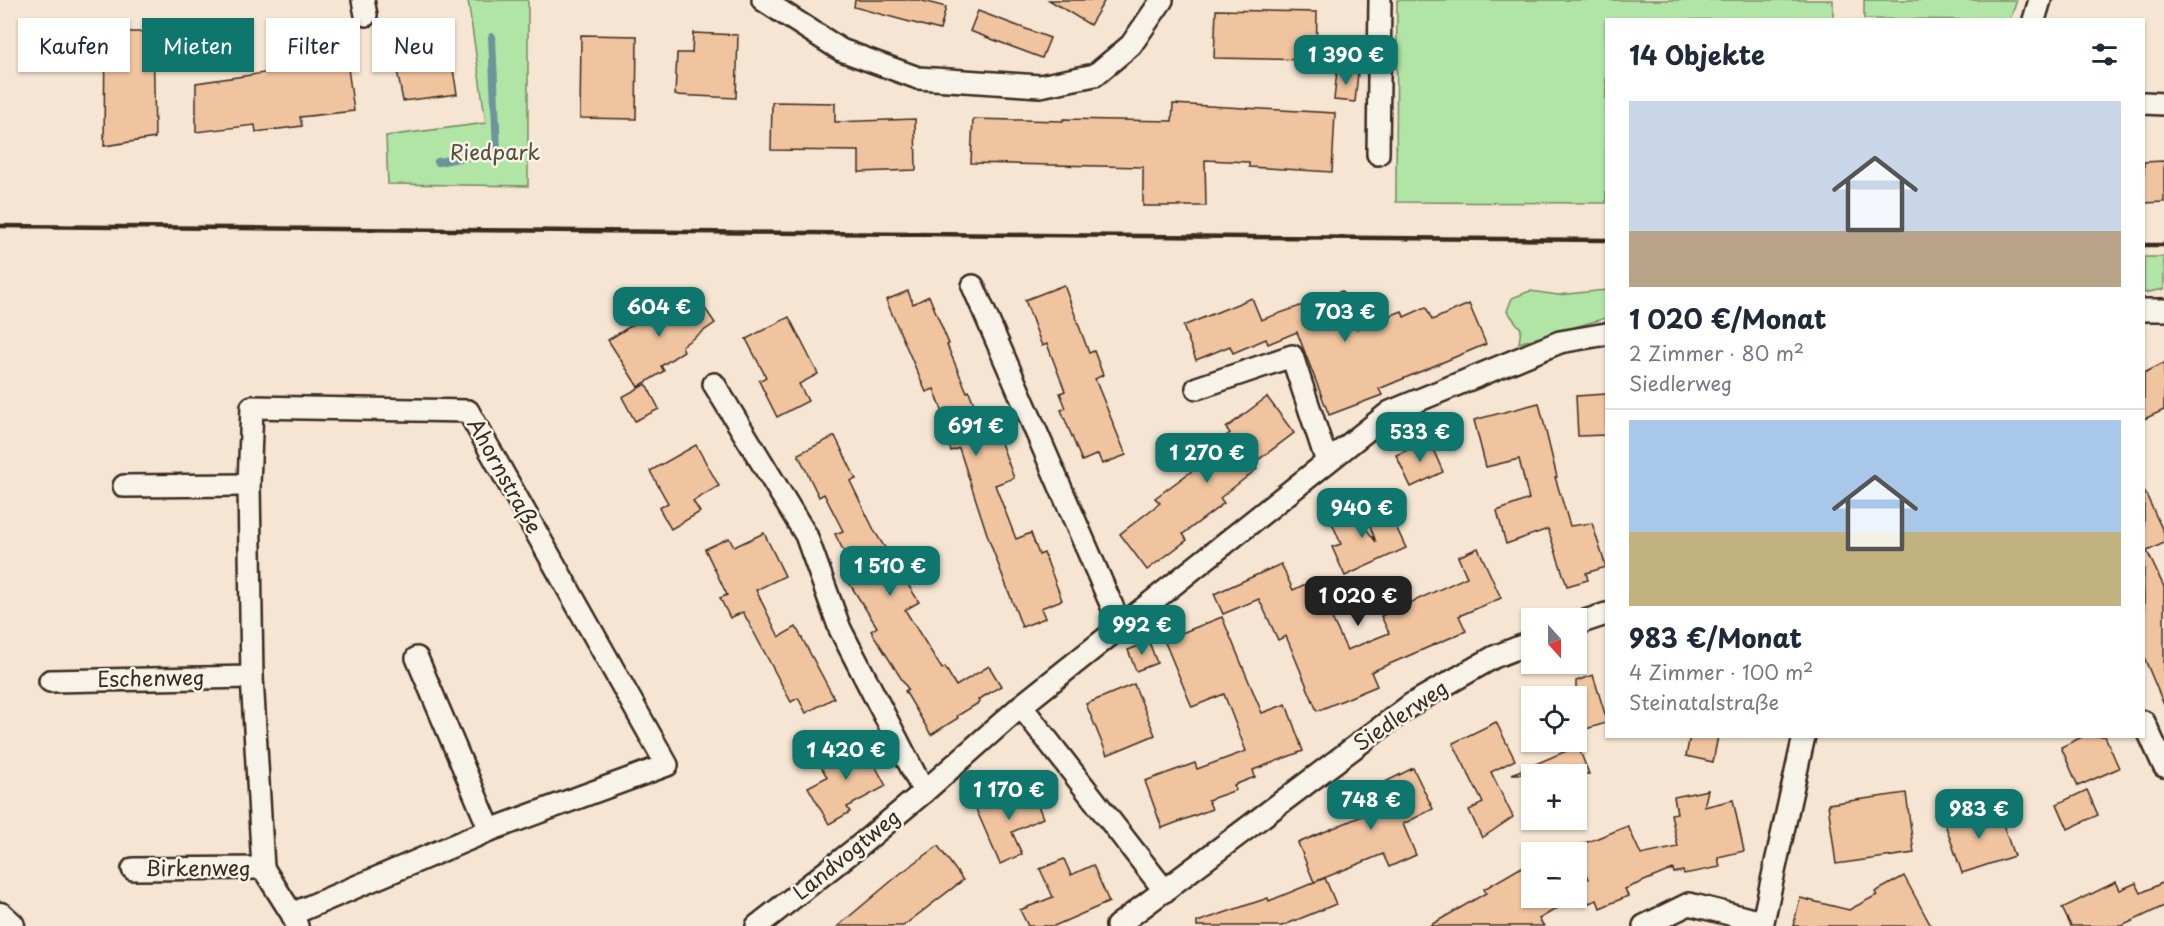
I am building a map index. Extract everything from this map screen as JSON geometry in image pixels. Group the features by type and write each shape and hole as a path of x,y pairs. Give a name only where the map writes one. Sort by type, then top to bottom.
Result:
{"street":[{"path":"350,0 364,5"},
{"path":"763,0 841,50 918,78 1040,87 1095,75 1131,45 1162,0"},
{"path":"1378,154 1380,0"},
{"path":"2035,18 2040,0"},
{"path":"2145,103 2164,105"},
{"path":"973,286 1121,627"},
{"path":"2145,310 2164,310"},
{"name":"Landvogtweg","path":"757,926 924,792 1021,706 1390,412 1560,342 1605,334"},
{"path":"1197,388 1292,356 1327,462"},
{"path":"714,384 806,535 840,629 924,792"},
{"name":"Ahornstraße","path":"252,407 468,411 667,765 490,830 295,920 263,868 252,677 249,485 252,407"},
{"path":"123,486 249,485"},
{"path":"1587,620 1605,614"},
{"name":"Siedlerweg","path":"1117,926 1412,704 1494,657 1521,646"},
{"path":"417,658 490,830"},
{"name":"Eschenweg","path":"50,681 252,677"},
{"path":"1021,706 1165,891"},
{"path":"2145,724 2164,766"},
{"path":"1644,926 1689,904 1762,924 1804,738"},
{"name":"Birkenweg","path":"133,869 263,868"},
{"path":"0,917 10,926"}],"green space":[{"name":"Riedpark","path":"468,0 528,0 528,186 388,184 386,136 486,123"},
{"path":"1397,0 1833,0 1833,18 1605,18 1605,203 1396,202"},
{"path":"1864,0 2017,0 2011,18 1864,18"},
{"path":"2145,257 2164,257 2164,289 2145,293"},
{"path":"1605,290 1605,318 1519,343 1521,329 1507,311 1512,298 1530,291 1558,295"}],"building":[{"path":"855,0 919,0 946,7 940,30 854,7"},
{"path":"1049,0 1105,0 1090,25"},
{"path":"1216,10 1317,12 1316,60 1214,58"},
{"path":"978,11 1050,38 1042,58 970,31"},
{"path":"130,32 142,32 142,72 154,72 155,138 104,146 105,72 130,72"},
{"path":"693,33 738,35 736,98 675,95 677,53 692,53"},
{"path":"581,35 637,36 636,119 580,118"},
{"path":"1337,71 1358,73 1355,102 1334,100"},
{"path":"272,72 349,72 354,111 300,117 302,126 256,132 255,125 196,132 196,83"},
{"path":"397,72 453,72 457,94 403,101"},
{"path":"772,102 835,103 835,122 915,119 916,170 859,172 859,151 771,150"},
{"path":"1173,104 1335,113 1332,172 1249,167 1249,162 1205,160 1206,206 1143,206 1143,167 971,163 973,119 1172,121"},
{"path":"2164,161 2164,202 2145,203 2145,162"},
{"path":"1064,285 1089,353 1094,351 1103,375 1095,379 1126,455 1102,464 1098,454 1082,461 1061,410 1066,408 1060,393 1065,391 1047,344 1042,346 1025,300"},
{"path":"908,291 913,304 929,296 967,392 969,391 979,417 987,415 995,436 998,435 1014,478 995,485 1016,539 1031,533 1039,555 1044,553 1062,600 1041,608 1045,618 1022,627 989,540 959,448 951,451 944,431 949,429 934,389 926,392 886,300"},
{"path":"1342,291 1356,329 1402,311 1404,317 1426,307 1432,320 1469,304 1486,344 1379,389 1382,395 1329,415 1297,332 1268,344 1266,339 1233,353 1230,346 1196,360 1183,326 1252,298 1261,320"},
{"path":"695,294 715,323 682,346 684,351 661,366 664,371 638,387 608,340 634,324 631,319 655,304 662,316"},
{"path":"789,317 818,374 799,384 808,401 777,417 759,381 766,377 746,339"},
{"path":"2164,363 2164,410 2145,419 2145,372"},
{"path":"646,384 659,409 635,421 622,397"},
{"path":"1605,394 1605,435 1578,436 1576,396"},
{"path":"1267,397 1294,433 1253,464 1257,469 1220,498 1224,503 1183,534 1187,540 1147,570 1120,534 1160,503 1155,498 1197,467 1193,461 1230,433 1226,428"},
{"path":"1539,403 1557,477 1555,477 1570,526 1592,523 1605,567 1586,573 1588,580 1567,586 1548,529 1506,544 1497,511 1529,499 1519,459 1486,467 1474,420"},
{"path":"835,436 856,479 850,481 875,532 919,602 905,610 942,669 945,667 956,686 989,666 1001,686 931,735 905,691 908,689 871,631 877,627 844,575 853,570 835,534 843,531 824,494 819,497 798,454"},
{"path":"1429,440 1443,472 1411,487 1396,455"},
{"path":"696,445 719,486 693,501 700,512 671,529 659,508 668,503 650,471"},
{"path":"2145,492 2164,533 2164,543 2147,551 2164,587 2164,705 2145,659"},
{"path":"1345,500 1376,542 1369,523 1390,514 1406,548 1345,576 1332,547 1341,544 1326,509"},
{"path":"764,533 785,576 756,590 779,637 796,627 834,698 806,713 798,698 791,702 743,612 730,618 720,598 727,595 705,549 729,538 734,547"},
{"path":"1478,548 1501,598 1459,616 1466,631 1371,672 1377,686 1317,711 1286,636 1278,640 1259,599 1223,614 1214,594 1281,564 1293,590 1314,580 1347,650 1389,633 1381,616 1467,577 1458,557"},
{"path":"1222,617 1262,713 1286,704 1303,751 1253,770 1255,777 1234,785 1236,790 1208,800 1212,809 1162,828 1145,781 1195,763 1197,769 1246,751 1224,694 1192,707 1164,640"},
{"path":"1149,642 1157,663 1136,671 1128,650"},
{"path":"1593,675 1605,714 1605,723 1587,729 1587,686 1576,686 1576,681"},
{"path":"1134,684 1155,735 1107,755 1086,704"},
{"path":"1496,722 1515,760 1491,772 1513,817 1482,838 1469,810 1483,803 1453,743"},
{"path":"1690,738 1718,738 1713,762 1686,756"},
{"path":"2080,738 2106,738 2119,768 2078,786 2061,747"},
{"path":"861,740 886,786 847,807 850,812 829,824 808,787 827,777 819,763"},
{"path":"1564,752 1580,752 1585,764 1536,764"},
{"path":"1413,768 1433,809 1403,824 1416,855 1389,867 1383,854 1314,882 1298,843 1381,808 1371,789"},
{"path":"1030,785 1043,818 1012,832 1022,854 1000,864 976,809"},
{"path":"1708,790 1704,807 1733,800 1744,851 1718,857 1720,867 1684,874 1683,871 1674,873 1673,869 1625,889 1628,896 1600,908 1597,900 1589,903 1587,898 1587,842 1628,826 1641,855 1678,847 1671,814 1677,813 1674,797"},
{"path":"2087,790 2098,815 2068,829 2057,804"},
{"path":"1906,793 1914,853 1836,864 1828,804"},
{"path":"1997,807 2014,856 1962,873 1945,824"},
{"path":"938,846 963,880 903,926 838,926 901,873"},
{"path":"1064,859 1071,875 1093,865 1109,902 1054,926 1028,926 1020,910 1053,897 1040,869"},
{"path":"1521,867 1521,908 1558,908 1539,919 1544,926 1429,926 1486,893 1484,889"},
{"path":"1904,876 1931,926 1793,926 1800,898 1849,910 1877,895 1875,892"},
{"path":"1325,878 1336,904 1282,926 1197,926 1197,922 1268,898 1269,901"},
{"path":"2116,882 2120,890 2136,883 2141,893 2164,882 2164,906 2122,926 2071,926 2062,908"}],"waterway":[{"path":"438,162 497,151 492,37"}],"railway":[{"path":"0,226 1605,240"},
{"path":"2145,245 2164,245"}]}
